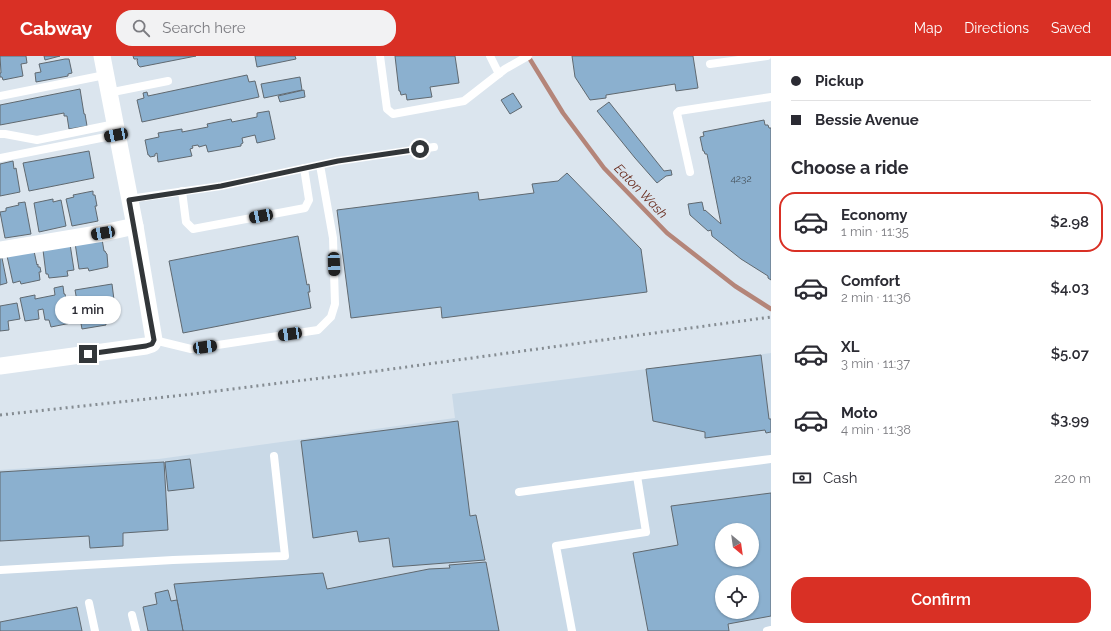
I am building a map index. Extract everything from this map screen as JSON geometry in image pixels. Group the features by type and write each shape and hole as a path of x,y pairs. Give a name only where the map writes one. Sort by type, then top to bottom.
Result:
{"street":[{"path":"0,366 146,346 152,344 154,340 135,226 102,56"},
{"path":"0,250 103,233 135,226"}],"lane":[{"path":"380,56 387,109 393,114 464,101 502,72 528,56"},
{"path":"490,56 502,72"},
{"path":"710,64 767,56"},
{"path":"0,96 105,75"},
{"path":"108,93 168,81"},
{"path":"690,172 678,112 771,97"},
{"path":"0,134 38,140 116,130"},
{"path":"0,158 116,130"},
{"path":"129,200 221,186 338,161 434,147"},
{"path":"154,340 191,349 318,330 331,317 335,304 333,238 320,165"},
{"path":"182,191 186,222 193,229 201,228 305,208 309,200 304,168"},
{"path":"0,570 173,560 285,556 274,456"},
{"path":"519,492 771,460"},
{"path":"572,631 556,546 646,532 637,476"},
{"path":"89,603 95,631"},
{"path":"132,615 136,631"},
{"path":"767,631 771,630"}],"shaded area":[{"path":"771,353 771,631 0,631 0,470 159,459 455,418 452,394"}],"building":[{"path":"0,56 26,56 27,63 21,64 23,76 3,80 2,77 0,77"},
{"path":"44,56 60,56 45,60"},
{"path":"133,56 196,56 140,67 138,65 138,59 134,59"},
{"path":"255,56 295,56 296,59 257,67"},
{"path":"395,56 455,56 459,83 430,87 432,97 407,100 406,94 401,95 399,91"},
{"path":"572,56 693,56 698,88 676,91 675,84 606,95 606,98 590,100 575,77"},
{"path":"69,59 72,73 68,74 68,76 36,82 35,73 41,72 39,64"},
{"path":"247,75 249,82 255,81 259,97 142,122 137,100 144,98 143,93 147,92 148,96"},
{"path":"300,77 302,90 264,98 261,84"},
{"path":"80,89 87,126 69,129 67,116 64,116 64,113 0,125 0,105"},
{"path":"304,90 305,97 280,102 278,96"},
{"path":"513,93 522,107 510,114 501,100"},
{"path":"609,102 664,171 671,170 672,175 666,176 657,183 635,158 597,111"},
{"path":"269,111 275,139 257,143 255,135 242,138 243,143 241,146 208,152 206,145 199,147 198,145 192,146 193,148 190,149 192,156 158,162 157,153 155,156 150,157 148,155 145,140 159,137 158,133 182,129 182,132 208,127 207,124 231,119 232,122 257,117 257,113"},
{"path":"764,120 765,125 768,125 769,128 771,128 771,280 768,276 741,259 712,236 711,230 708,231 690,215 688,204 702,202 704,211 705,210 721,224 707,154 703,151 700,137 704,136 703,132"},
{"path":"89,151 94,178 29,191 23,163"},
{"path":"13,161 14,169 16,168 20,192 0,196 0,164"},
{"path":"567,173 641,249 647,292 442,318 441,307 351,318 337,210 478,192 479,200 534,193 532,184 558,181"},
{"path":"93,191 97,206 95,206 98,221 72,226 66,199 74,197 73,195"},
{"path":"53,199 53,202 61,200 66,226 39,232 34,203"},
{"path":"25,202 31,234 5,238 0,212 6,211 6,208 19,205 18,203"},
{"path":"298,236 307,285 309,284 310,292 308,292 311,308 183,333 169,261"},
{"path":"102,239 104,251 107,254 108,267 89,271 88,268 79,269 75,243"},
{"path":"70,244 74,270 67,271 68,276 49,278 48,274 46,274 43,250"},
{"path":"34,251 37,265 38,264 38,267 40,267 40,280 21,284 20,281 13,283 7,256"},
{"path":"0,258 2,258 7,283 0,285"},
{"path":"112,284 114,300 103,302 106,325 82,329 75,290"},
{"path":"63,286 71,323 51,327 49,320 45,320 43,309 38,310 39,319 25,321 20,298 35,295 35,299 55,295 54,288"},
{"path":"17,303 20,319 8,321 9,330 0,331 0,306"},
{"path":"761,355 769,419 771,419 771,432 766,433 765,430 705,438 705,432 653,421 646,369"},
{"path":"458,421 470,516 476,515 485,560 393,567 389,538 359,542 357,531 313,538 301,441"},
{"path":"190,459 194,488 168,491 165,462"},
{"path":"164,462 168,530 123,533 123,546 90,548 89,536 0,541 0,472"},
{"path":"771,493 771,616 759,618 759,575 715,575 715,619 755,619 728,624 729,631 648,631 633,553 678,545 671,506"},
{"path":"486,562 499,631 183,631 174,584 323,573 327,589 429,569 450,568 449,565"},
{"path":"168,590 171,601 177,600 183,631 148,631 143,607 157,604 155,593"},
{"path":"77,607 82,631 0,631 0,622"}],"waterway":[{"name":"Eaton Wash","path":"528,56 563,113 604,168 667,233 735,286 771,309"}],"railway":[{"path":"0,415 193,394 377,371 771,317"}],"route":[{"path":"88,354 146,346 152,344 154,340 135,226 129,200 221,186 338,161 420,149"}]}
